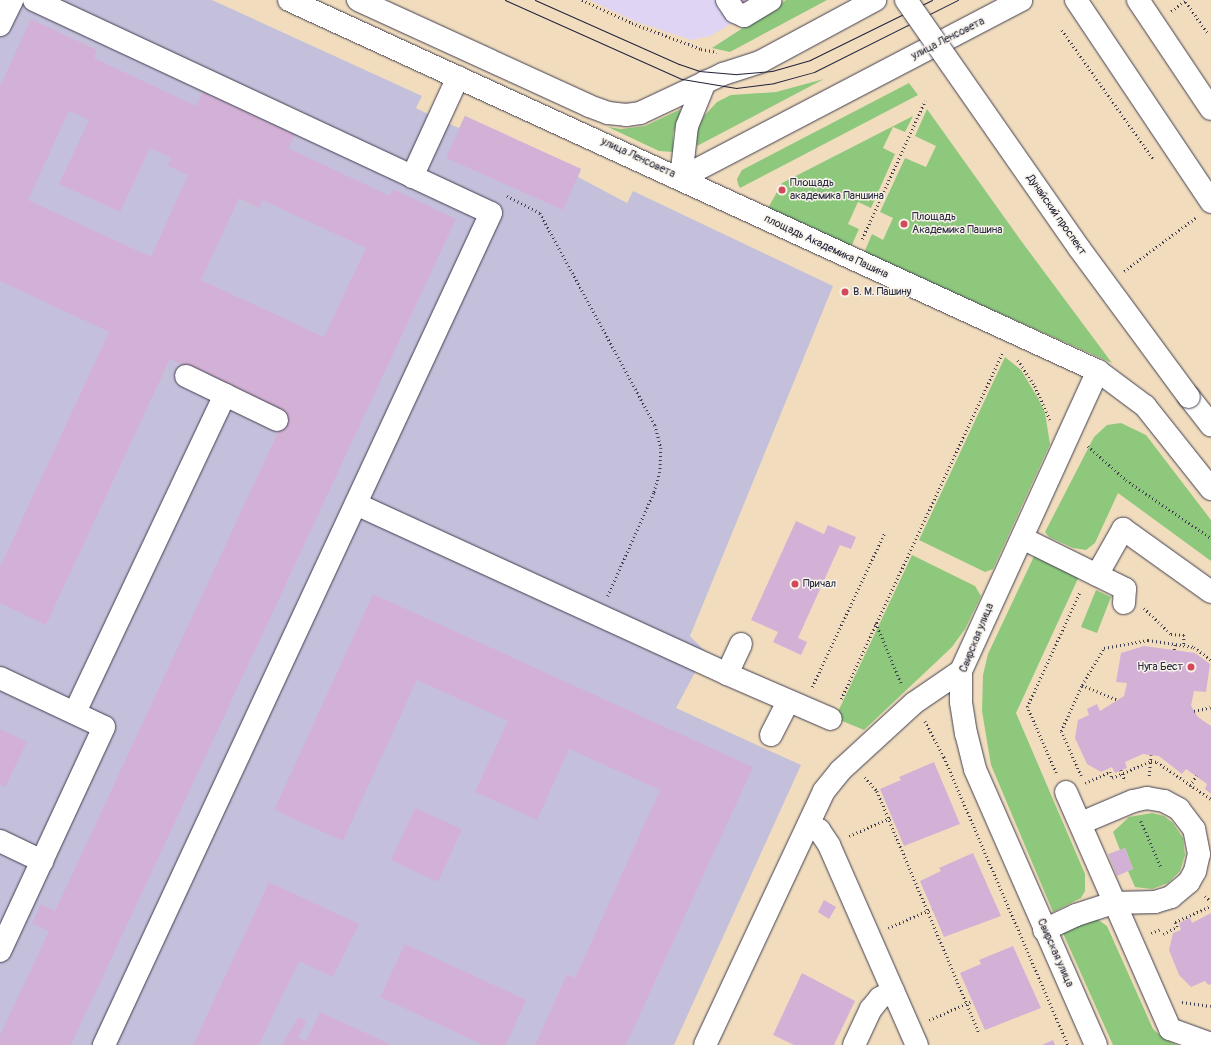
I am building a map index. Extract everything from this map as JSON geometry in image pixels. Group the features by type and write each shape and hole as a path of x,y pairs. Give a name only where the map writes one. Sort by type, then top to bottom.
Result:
{"street":[{"path":"0,25 12,0"},
{"path":"34,0 492,213 104,1045"},
{"name":"улица Ленсовета","path":"289,0 681,178 993,9 1021,0"},
{"path":"358,0 608,113 626,115 640,113 705,82 760,62 875,0"},
{"path":"727,0 735,12 744,16 771,0"},
{"name":"Дунайский проспект","path":"906,0 1079,248 1211,425"},
{"path":"1076,0 1211,202"},
{"path":"1138,0 1162,18"},
{"path":"1152,0 1211,108"},
{"path":"412,177 458,77"},
{"path":"681,178 687,126 705,82"},
{"name":"площадь Академика Пашина","path":"681,178 1098,372 1123,388 1156,418 1211,489"},
{"name":"Свирская улица","path":"1096,1045 1044,930 975,769 966,734 961,702 961,672 1098,372"},
{"path":"186,376 277,420"},
{"path":"75,712 225,395"},
{"path":"356,504 598,616 831,719"},
{"path":"1093,573 1123,530 1211,592"},
{"path":"1022,538 1093,573 1124,596"},
{"path":"727,674 741,644"},
{"path":"705,1045 824,791 840,771 914,703 961,672"},
{"path":"0,678 104,726 0,951"},
{"path":"772,735 796,704"},
{"path":"1076,788 1081,823 1114,903 1170,1029 1211,1044"},
{"path":"1044,930 1114,903 1155,902 1171,897 1189,882 1199,854 1194,829 1179,809 1164,801 1147,798 1133,801 1081,823"},
{"path":"809,824 819,830 829,845 913,1037"},
{"path":"0,841 42,861"},
{"path":"854,1045 871,1009 880,998 893,991"}],"path":[{"path":"582,0 632,23 701,49 723,54"},
{"path":"1162,18 1186,1 1208,33"},
{"path":"1062,30 1156,163"},
{"path":"860,243 925,101"},
{"path":"492,213 500,192 540,213 655,425 661,454 660,472 654,493 598,616"},
{"path":"1120,274 1196,220 1192,214"},
{"path":"831,719 1004,350"},
{"path":"1016,359 1038,392 1051,422"},
{"path":"1085,443 1104,463 1126,480 1211,538"},
{"path":"796,704 885,532"},
{"path":"1076,788 1027,707 1093,573"},
{"path":"1124,596 1171,634 1184,635 1184,646"},
{"path":"876,623 904,689 914,703 944,756 1068,1045"},
{"path":"1076,788 1061,731 1082,685 1104,648 1148,640 1194,647 1211,660"},
{"path":"1174,650 1175,644"},
{"path":"1082,685 1118,700"},
{"path":"1194,712 1211,707"},
{"path":"877,791 979,1032"},
{"path":"1133,801 1161,867"},
{"path":"1163,934 1177,927 1175,922 1202,912 1211,906"},
{"path":"869,936 932,909"},
{"path":"913,1037 972,1001"}],"shaded area":[{"path":"0,0 212,0 422,96 416,108 438,119 459,128 465,116 581,169 578,177 627,203 633,191 833,286 690,636 706,652 676,708 801,765 674,1045 0,1045"},
{"path":"590,0 772,0 710,36 691,40 634,21"}],"green space":[{"path":"786,0 827,0 730,52 712,48"},
{"path":"824,79 697,146 696,133 704,116 717,102 731,95 776,92"},
{"path":"909,83 918,95 740,188 737,179 742,170"},
{"path":"681,109 673,134 673,152 659,151 608,127 621,129 645,126"},
{"path":"927,109 1019,238 1112,363 864,253 872,234 883,240 893,218 880,212 905,158 926,167 936,146 915,136"},
{"path":"913,116 905,132 893,127 883,148 895,154 871,208 858,202 848,224 859,229 851,247 767,210 782,183"},
{"path":"1005,357 1021,370 1038,398 1045,413 1050,444 993,569 985,572 919,540"},
{"path":"1121,423 1146,435 1211,520 1211,561 1118,493 1095,543 1086,550 1073,548 1049,537 1045,532 1094,437 1107,425"},
{"path":"1036,552 1081,572 1016,713 1085,874 1085,891 1081,898 1053,912 991,765 982,711 983,675 988,654"},
{"path":"912,555 975,586 981,596 965,629 952,647 864,730 835,718"},
{"path":"1096,590 1111,597 1097,633 1081,627"},
{"path":"1152,813 1164,816 1173,823 1183,838 1185,855 1180,871 1168,883 1152,889 1135,887 1128,871 1133,869 1125,848 1120,850 1113,832 1129,817"},
{"path":"1097,919 1107,926 1153,1029 1164,1039 1177,1045 1113,1045 1062,931"}],"building":[{"path":"738,0 752,0 743,6"},
{"path":"31,19 97,50 94,58 196,106 203,92 295,135 288,148 390,196 393,189 456,219 71,1045 0,1045 0,1035 49,931 32,923 41,904 55,911 287,413 170,359 46,625 0,603 0,567 109,332 0,281 0,86","holes":["69,111 89,120 59,184 120,212 150,148 171,158 168,166 188,175 151,257 28,200","239,198 259,208 262,200 366,248 324,337 201,280"]},
{"path":"465,116 581,169 563,210 446,158"},
{"name":"Причал","path":"796,521 824,534 828,525 856,537 851,549 840,545 798,638 807,642 801,655 773,642 778,632 751,620"},
{"path":"373,594 753,767 626,1045 535,1045 567,974 575,978 660,790 569,749 537,820 475,792 508,721 417,680 343,841 274,810"},
{"path":"1144,646 1195,653 1210,664 1206,692 1194,691 1191,706 1198,717 1211,726 1211,794 1205,789 1207,784 1186,769 1182,774 1159,756 1143,754 1125,762 1127,768 1115,773 1112,767 1101,772 1087,764 1075,738 1078,720 1089,715 1087,709 1097,704 1100,711 1124,696 1127,683 1116,682 1121,653"},
{"path":"0,729 27,742 5,787 0,785"},
{"path":"934,762 960,824 904,846 880,789 901,780 899,777"},
{"path":"415,808 462,829 438,882 391,860"},
{"path":"1125,848 1133,869 1117,876 1108,854"},
{"path":"973,853 1001,916 944,937 920,881 941,871 939,868"},
{"path":"269,882 359,924 333,977 299,961 259,1045 193,1045"},
{"path":"824,900 836,907 829,919 818,912"},
{"path":"1211,913 1211,984 1208,985 1205,981 1191,987 1179,975 1169,950 1173,933 1181,930 1179,923 1190,918 1192,923"},
{"path":"405,944 526,1000 506,1045 483,1045 380,997"},
{"path":"1013,946 1041,1008 985,1030 960,973 981,964 979,960"},
{"path":"802,973 855,1001 834,1045 794,1045 773,1035"},
{"path":"320,1012 392,1045 282,1045 298,1017 306,1021 298,1038 306,1041"},
{"path":"1053,1040 1055,1045 1042,1045"}],"tram line":[{"path":"505,0 682,79 736,88 774,83 814,72 958,0"},
{"path":"535,0 679,64 699,71 737,74 772,71 810,60 932,0"}],"place":[{"name":"Площадь академика Паншина","path":"782,190"},
{"name":"Площадь Академика Пашина","path":"904,224"},
{"name":"В. М. Пашину","path":"845,292"},
{"name":"Причал","path":"795,584"},
{"name":"Нуга Бест","path":"1191,667"}]}
